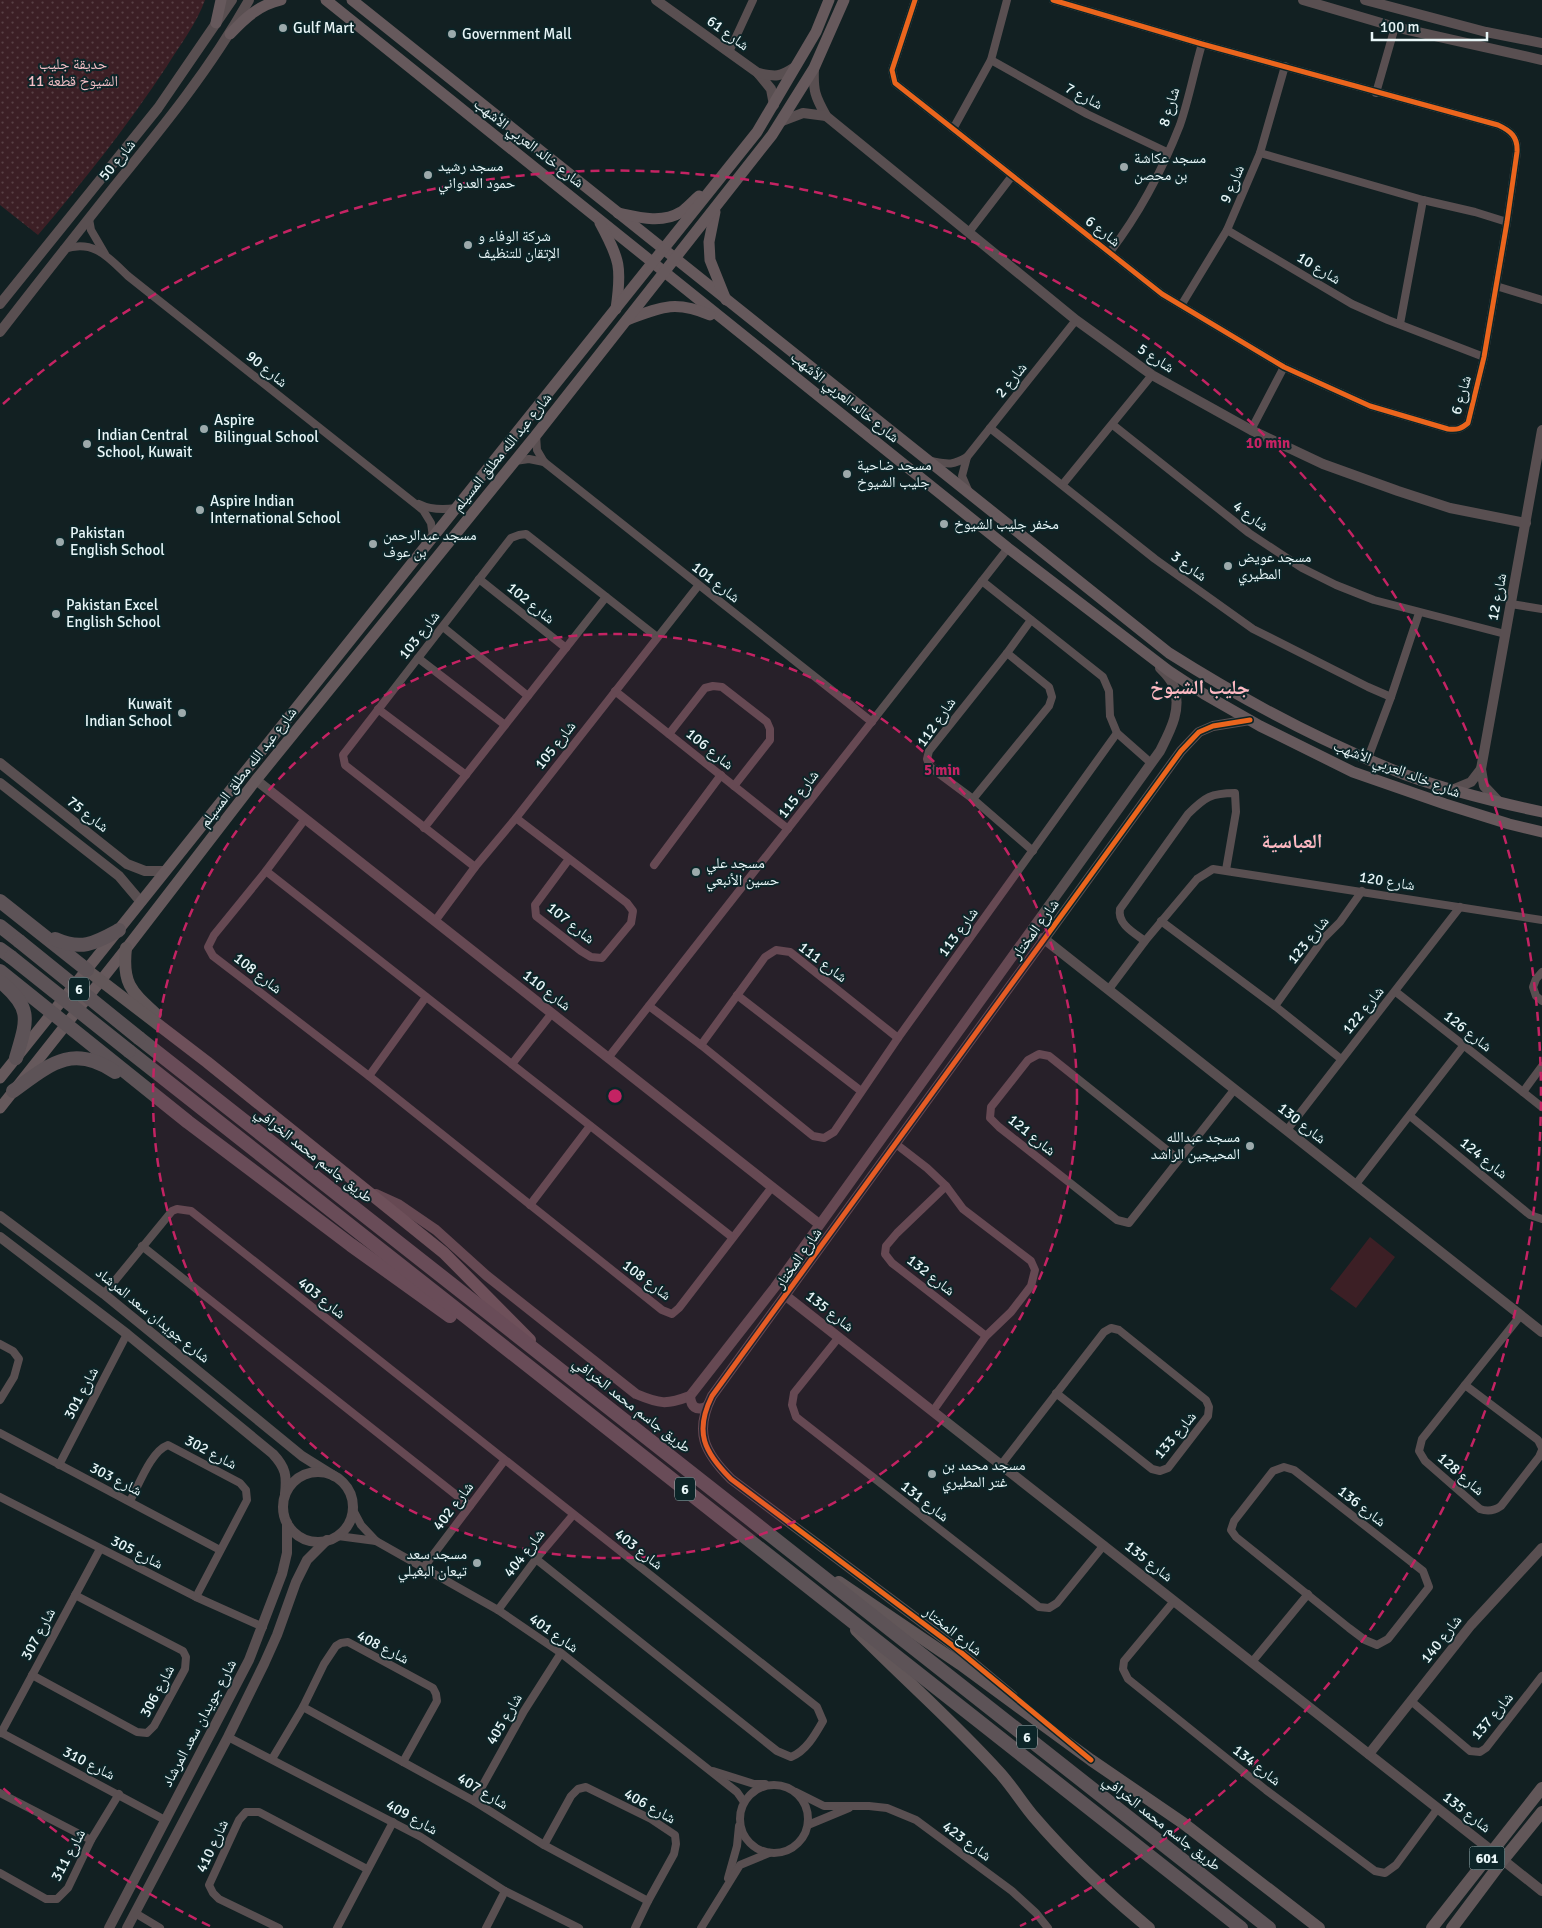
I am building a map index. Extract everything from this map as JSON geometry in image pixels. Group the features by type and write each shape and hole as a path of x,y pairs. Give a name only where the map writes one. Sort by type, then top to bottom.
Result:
{"highway":[{"path":"0,901 87,970"},
{"name":"طريق جاسم محمد الخرافي","path":"0,926 139,1038 1269,1928"},
{"path":"37,930 62,942 78,946 95,942 119,930"},
{"name":"6","path":"5,953 1241,1928"},
{"path":"0,971 188,1122 351,1245 562,1393"},
{"path":"0,981 11,990 24,1008 25,1028 16,1058"},
{"path":"13,1091 47,1067 71,1058 88,1060 103,1065 188,1122"}],"main road":[{"path":"216,23 221,0"},
{"path":"230,34 249,14 271,2 281,0"},
{"path":"314,0 329,3"},
{"name":"شارع خالد العربي الأشهب","path":"352,0 1169,653 1213,681 1282,720 1407,775 1500,803 1542,812"},
{"name":"شارع عبد الله مطلق المسيلم","path":"0,1078 758,132 816,32 829,0"},
{"name":"شارع عبد الله مطلق المسيلم","path":"0,1108 256,780 536,435 716,208 782,121 814,68 844,0"},
{"name":"شارع خالد العربي الأشهب","path":"329,3 1008,548 1155,661 1204,694 1250,720 1353,772 1491,819 1542,832"},
{"path":"616,212 642,218 666,218 680,212 719,179"},
{"path":"716,208 709,242 710,260 727,301"},
{"path":"596,217 612,245 619,264 620,280 616,311"},
{"path":"626,320 670,305 692,308 724,321"},
{"path":"870,436 872,427 879,422"},
{"path":"1042,573 1051,568 1054,561"},
{"path":"1058,586 1062,577 1070,574"},
{"path":"374,610 378,617 386,620"},
{"path":"361,626 369,630 372,637"},
{"path":"191,838 204,848"},
{"path":"126,948 124,966 134,993 207,1062"},
{"path":"87,970 207,1062 444,1253 557,1367"},
{"path":"785,1546 960,1664 1091,1760 1183,1823 1319,1927"},
{"path":"826,1600 1000,1773 1034,1816 1077,1864 1149,1928"},
{"name":"601","path":"1432,1928 1542,1788"},
{"name":"601","path":"1452,1928 1542,1812"}],"street":[{"name":"شارع 50","path":"0,304 158,108 232,0"},
{"name":"شارع 50","path":"0,332 205,72 230,34 249,0"},
{"name":"شارع 61","path":"656,0 758,73 771,89 774,105"},
{"path":"729,52 753,0"},
{"name":"شارع 6","path":"915,0 892,70 892,77 895,83 1162,294 1182,304 1284,367 1370,406 1456,430 1468,423 1484,357 1507,222 1518,143 1515,136 1508,129 1498,125 1202,44 1070,2 1053,0"},
{"path":"953,129 991,60 1007,0"},
{"path":"1303,0 1395,27 1542,60"},
{"path":"1365,0 1486,32 1542,43"},
{"path":"1376,93 1395,27"},
{"name":"شارع 8","path":"1110,252 1128,228 1149,194 1180,125 1202,44"},
{"name":"شارع 7","path":"991,60 1087,114 1167,152"},
{"path":"758,73 777,76 798,65"},
{"name":"شارع 9","path":"1182,304 1227,230 1260,153 1285,66"},
{"name":"شارع 5","path":"814,68 813,88 817,101 826,116 1076,320 1152,375 1251,430 1323,464 1450,508 1526,522"},
{"path":"782,121 803,112 826,116"},
{"path":"1260,153 1507,222"},
{"path":"969,232 1012,176"},
{"path":"1400,324 1423,200"},
{"name":"شارع 90","path":"89,219 91,230 106,255 128,276 423,510 431,523 433,537"},
{"name":"شارع 10","path":"1227,230 1352,304 1484,357"},
{"name":"شارع 90","path":"64,249 77,245 89,246 106,255"},
{"path":"1496,286 1542,300"},
{"name":"شارع 2","path":"966,457 1076,320"},
{"path":"1251,430 1284,367"},
{"path":"1063,484 1113,426 1152,375"},
{"name":"شارع 4","path":"1113,426 1249,533 1302,568 1336,585 1374,600 1505,634"},
{"name":"شارع 3","path":"990,428 1063,484 1155,559 1253,629 1391,697"},
{"name":"شارع 12","path":"1481,770 1542,430"},
{"path":"536,435 536,450 544,462"},
{"path":"928,460 948,464 957,463 966,457"},
{"path":"966,457 962,476 970,494"},
{"path":"514,462 529,459 544,462"},
{"name":"شارع 101","path":"544,462 698,586 872,722"},
{"name":"شارع 90","path":"412,501 426,508 441,510 456,508"},
{"name":"شارع 103","path":"475,867 346,765 343,755 511,538 519,534 526,534 657,637"},
{"name":"شارع 115","path":"608,1058 1008,548"},
{"name":"شارع 102","path":"479,579 566,648"},
{"path":"982,581 1103,677 1109,691 1110,716 1116,733 1151,763"},
{"name":"شارع 105","path":"435,921 475,867 516,818 698,586"},
{"path":"424,828 606,597"},
{"path":"1511,604 1542,609"},
{"path":"1368,758 1419,613"},
{"name":"شارع 112","path":"1031,620 929,751 927,759 930,767 974,799 1033,851"},
{"path":"443,627 528,696"},
{"path":"974,799 1048,706 1052,697 1049,687 1007,653"},
{"path":"418,658 505,725"},
{"name":"شارع المختار","path":"690,1396 774,1287 1161,748 1176,715 1176,700 1174,685 1155,661"},
{"name":"شارع 106","path":"669,734 704,688 713,686 722,687 768,722 770,740 734,786"},
{"name":"شارع 106","path":"615,691 788,829"},
{"path":"378,709 466,775"},
{"name":"شارع المختار","path":"1091,1760 952,1646 731,1478 715,1463 705,1443 703,1421 706,1407 712,1396 1175,760 1198,732 1213,726 1250,720"},
{"name":"شارع 113","path":"649,1006 702,1045 814,1136 824,1138 834,1132 898,1038 1116,733"},
{"path":"1161,748 1166,744 1172,746 1176,753 1175,760"},
{"name":"شارع 75","path":"0,762 127,864 144,871 165,871"},
{"path":"1454,789 1471,782 1481,770"},
{"path":"1481,770 1484,786 1500,803"},
{"path":"654,865 721,775"},
{"name":"شارع 110","path":"256,780 819,1224"},
{"name":"شارع 75","path":"0,783 119,876 141,902"},
{"path":"1145,941 1121,920 1119,915 1120,909 1188,814 1205,797 1218,793 1235,793 1236,812 1226,870"},
{"path":"32,808 40,804 42,801 41,796"},
{"name":"شارع 107","path":"516,818 627,903 633,911 631,923 602,958 591,957 536,916 535,905 569,859"},
{"name":"شارع 108","path":"306,819 214,935 208,947 213,956 369,1076 662,1310 672,1314 680,1308 772,1186"},
{"name":"شارع 120","path":"1109,989 1145,941 1197,879 1214,869 1542,920"},
{"path":"266,871 732,1237"},
{"name":"شارع 123","path":"1276,1006 1323,939 1340,922 1362,891"},
{"name":"شارع 122","path":"1287,1130 1341,1059 1396,992 1460,907"},
{"path":"1161,921 1276,1006 1341,1059"},
{"name":"شارع 130","path":"1044,938 1542,1332"},
{"name":"شارع 111","path":"702,1045 765,957 776,950 790,952 898,1038"},
{"path":"1542,972 1533,987 1536,996 1542,1001"},
{"name":"شارع 126","path":"1396,992 1542,1108"},
{"path":"738,995 862,1091"},
{"path":"369,1076 426,997"},
{"path":"512,1064 552,1013"},
{"path":"1356,1184 1464,1045"},
{"name":"شارع 121","path":"1178,1159 1049,1056 1039,1054 1028,1060 991,1107 990,1118 999,1127 1117,1220 1128,1223 1234,1090"},
{"path":"1523,1092 1542,1066"},
{"path":"914,1092 913,1097 916,1102 922,1103 926,1101"},
{"path":"900,1112 904,1109 909,1110 913,1115 912,1121"},
{"name":"شارع 124","path":"1410,1116 1530,1215 1542,1219"},
{"path":"530,1205 590,1126"},
{"path":"896,1144 927,1168 946,1186 963,1209 1030,1261 1035,1270 1032,1286 1011,1312 986,1336 933,1411"},
{"name":"شارع 132","path":"946,1186 897,1233 886,1246 886,1254 892,1263 986,1336"},
{"path":"364,1188 398,1204 436,1230 487,1276 636,1394 664,1403 675,1402 690,1396 694,1408 700,1410 706,1407"},
{"name":"شارع 403","path":"104,1294 172,1211 177,1209 191,1211 504,1461 817,1707 824,1720 800,1753 791,1758 777,1751 536,1559"},
{"name":"شارع جويدان سعد المرشاد","path":"0,1216 104,1294 302,1456 334,1476"},
{"name":"شارع جويدان سعد المرشاد","path":"0,1237 127,1334 277,1458 281,1462 287,1477 285,1494"},
{"path":"142,1246 470,1506"},
{"name":"شارع 135","path":"786,1296 1492,1851"},
{"name":"شارع 128","path":"1466,1385 1538,1440 1542,1449 1540,1457 1498,1508 1487,1511 1480,1509 1425,1461 1420,1450 1422,1439 1521,1315"},
{"name":"شارع 133","path":"1001,1465 1056,1393 1104,1332 1111,1328 1119,1330 1206,1400 1209,1407 1208,1416 1168,1468 1160,1471 1152,1469 1056,1393"},
{"name":"شارع 301","path":"59,1465 127,1334"},
{"name":"شارع 131","path":"839,1337 794,1393 792,1405 796,1417 1039,1607 1049,1608 1057,1603 1104,1545"},
{"path":"0,1344 13,1351 19,1359 14,1377 0,1400"},
{"name":"شارع 303","path":"0,1433 220,1550"},
{"name":"شارع 302","path":"130,1501 156,1454 162,1447 168,1445 240,1483 246,1490 247,1500 196,1597"},
{"name":"شارع 402","path":"424,1567 504,1461"},
{"name":"شارع 136","path":"1284,1467 1294,1470 1423,1571 1429,1587 1388,1639 1377,1645 1365,1640 1308,1594 1236,1537 1231,1530 1234,1521 1273,1471 1284,1467"},
{"path":"324,1472 334,1476 348,1490 352,1500 353,1510 348,1524 338,1536 327,1540 316,1542 304,1539 294,1532 287,1523 283,1504 285,1494 290,1485 305,1474 324,1472"},
{"name":"شارع 305","path":"0,1497 196,1597 263,1627"},
{"name":"شارع 401","path":"353,1510 361,1525 376,1541 498,1610 561,1653 737,1792 744,1802"},
{"name":"شارع 404","path":"498,1610 536,1559 573,1515"},
{"name":"شارع جويدان سعد المرشاد","path":"109,1928 249,1660 282,1574 286,1553 287,1523"},
{"name":"شارع 401","path":"338,1536 376,1541"},
{"name":"شارع جويدان سعد المرشاد","path":"127,1928 228,1737 278,1635 307,1560 327,1540"},
{"name":"شارع 140","path":"1369,1754 1471,1625 1542,1548"},
{"name":"شارع 307","path":"0,1732 100,1549"},
{"path":"1252,1662 1308,1594"},
{"name":"شارع 306","path":"32,1676 137,1732 146,1733 154,1726 184,1669 186,1657 182,1651 75,1595"},
{"name":"شارع 134","path":"1174,1601 1124,1661 1123,1669 1128,1679 1266,1790 1375,1871 1385,1873 1396,1865 1438,1808"},
{"name":"شارع 408","path":"272,1760 303,1707 324,1664 336,1646 348,1642 433,1688 436,1694 437,1701 403,1762"},
{"name":"شارع 405","path":"474,1801 524,1711 561,1653"},
{"name":"شارع 137","path":"1411,1701 1470,1751 1480,1752 1486,1748 1542,1676"},
{"name":"شارع 407","path":"303,1707 474,1801 544,1845 648,1901"},
{"name":"شارع 310","path":"0,1732 165,1820"},
{"name":"شارع 409","path":"228,1737 421,1837 505,1891 579,1928"},
{"name":"شارع 401","path":"703,1767 754,1784 769,1784"},
{"path":"702,1928 726,1885 740,1865 769,1853 782,1852 794,1847 804,1837 808,1825 808,1813 804,1801 796,1792 783,1785 769,1784 754,1790 744,1802 740,1812 737,1846 726,1885"},
{"name":"شارع 406","path":"544,1845 571,1796 578,1789 586,1788 651,1819 675,1835 674,1854 635,1928"},
{"name":"شارع 423","path":"796,1792 824,1806 887,1808 916,1820 1012,1891 1036,1913 1048,1928"},
{"path":"0,1793 91,1840"},
{"name":"شارع 311","path":"0,1873 46,1899 57,1899 68,1888 91,1840 119,1794"},
{"name":"شارع 423","path":"808,1825 855,1806"},
{"name":"شارع 410","path":"278,1928 219,1899 209,1885 239,1820 246,1812 259,1812 367,1869"},
{"path":"337,1928 393,1822"},
{"path":"740,1823 745,1838 756,1848 769,1853"},
{"path":"1503,1860 1542,1891"},
{"path":"486,1928 505,1891"},
{"path":"135,1913 160,1928"}],"green space":[{"name":"حديقة جليب الشيوخ قطعة 11","path":"0,0 205,0 188,34 137,110 38,235 0,205"},
{"path":"1370,1237 1395,1257 1356,1308 1330,1289"}],"cycle path":[{"path":"915,0 892,70 895,83 1162,294 1284,367 1370,406 1448,429 1459,429 1468,423 1484,357 1507,222 1517,152 1513,135 1498,125 1202,44 1053,0"},
{"path":"1091,1760 952,1645 731,1479 714,1460 708,1450 703,1431 704,1420 712,1396 1181,751 1199,732 1213,726 1250,720"}],"place":[{"name":"Gulf Mart","path":"283,28"},
{"name":"Government Mall","path":"452,34"},
{"name":"مسجد عكاشة بن محصن","path":"1124,167"},
{"name":"مسجد رشيد حمود العدواني","path":"428,175"},
{"name":"شركة الوفاء و الإتقان للتنظيف","path":"468,245"},
{"name":"Aspire Bilingual School","path":"204,429"},
{"name":"Indian Central School, Kuwait","path":"87,444"},
{"name":"مسجد ضاحية جليب الشيوخ","path":"847,474"},
{"name":"Aspire Indian International School","path":"200,510"},
{"name":"مخفر جليب الشيوخ","path":"944,524"},
{"name":"Pakistan English School","path":"60,542"},
{"name":"مسجد عبدالرحمن بن عوف","path":"373,544"},
{"name":"مسجد عويض المطيري","path":"1228,566"},
{"name":"Pakistan Excel English School","path":"56,614"},
{"name":"Kuwait Indian School","path":"182,713"},
{"name":"مسجد علي حسين الأنبعي","path":"696,872"},
{"name":"مسجد عبدالله المحيجين الراشد","path":"1250,1146"},
{"name":"مسجد محمد بن غتر المطيري","path":"932,1474"},
{"name":"مسجد سعد تيعان البغيلي","path":"477,1563"}],"district":[{"name":"جليب الشيوخ","path":"1200,687"},
{"name":"العباسية","path":"1292,841"}]}
